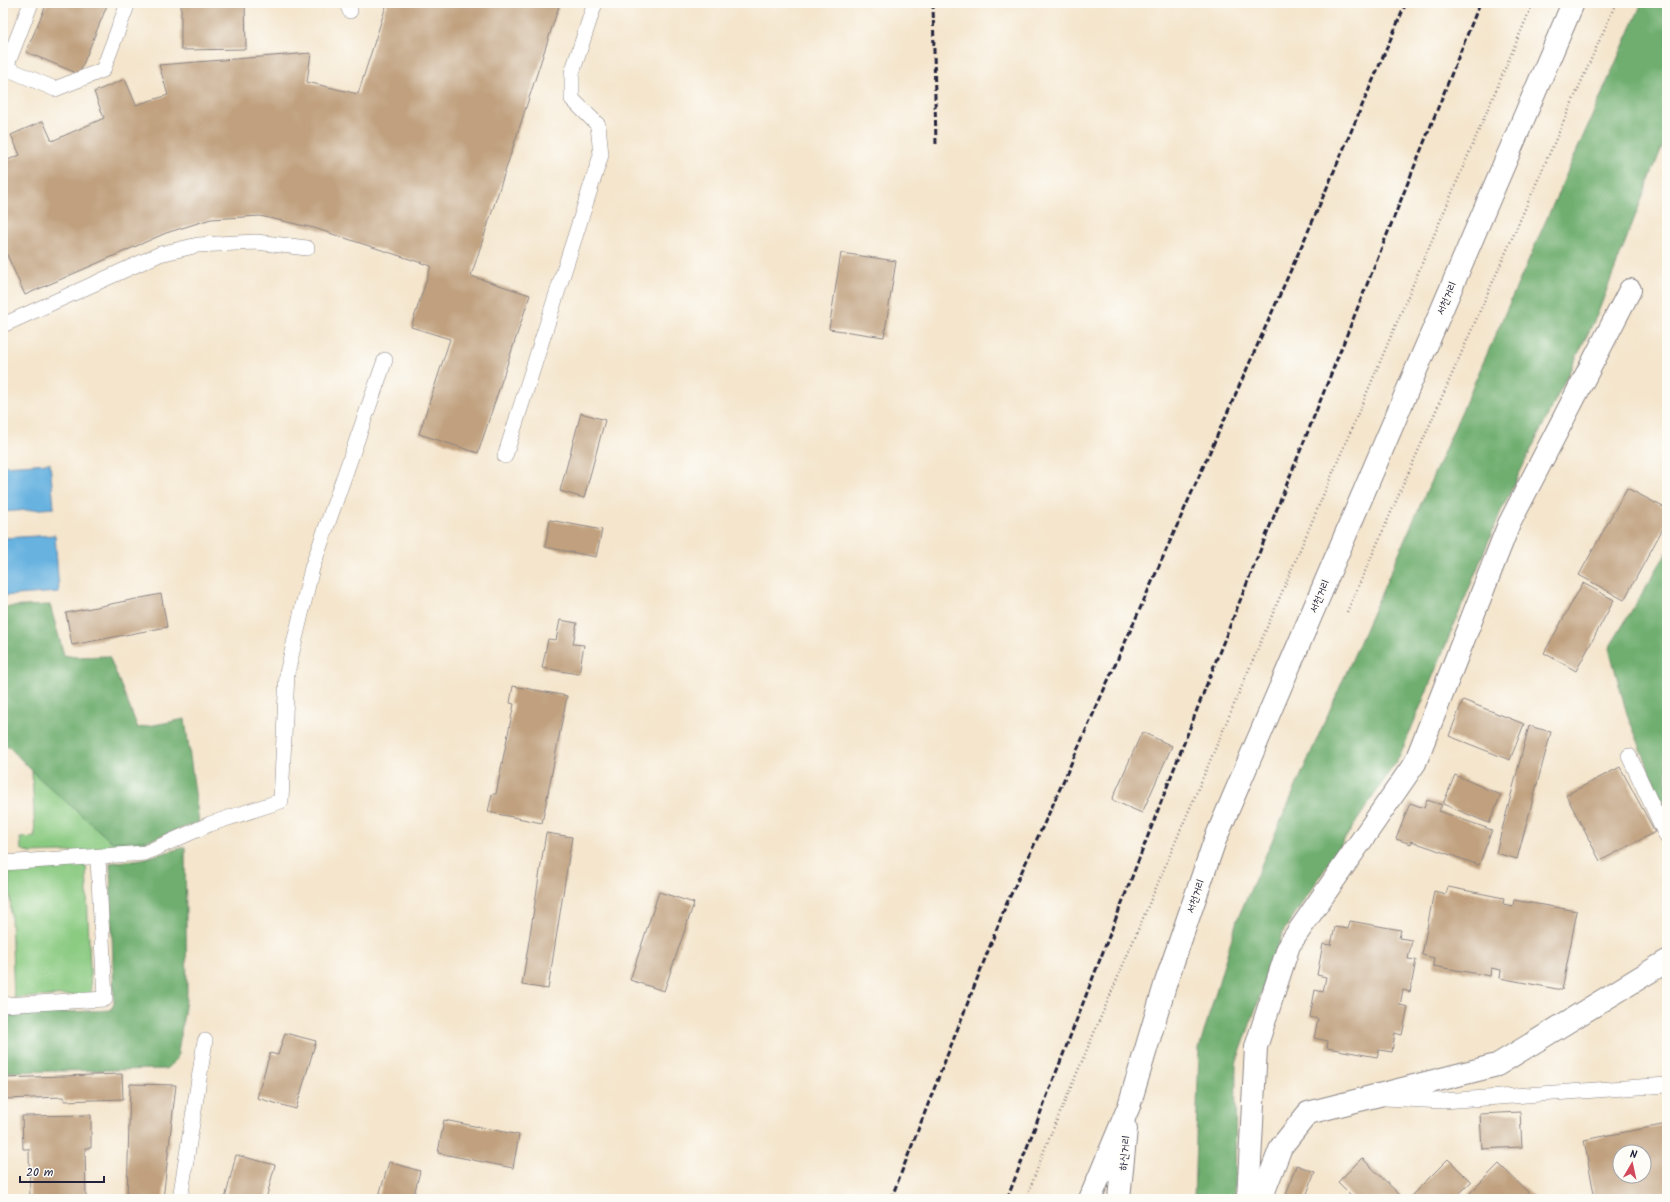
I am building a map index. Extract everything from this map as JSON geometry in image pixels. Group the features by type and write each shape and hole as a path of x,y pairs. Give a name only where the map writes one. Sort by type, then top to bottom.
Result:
{"street":[{"name":"서천거리","path":"1090,1199 1129,1106 1166,982 1215,840 1573,3"},
{"path":"1248,1199 1256,1047 1289,945 1415,763 1509,524 1630,290"},
{"path":"1261,1199 1281,1147 1308,1113 1366,1097 1497,1065 1667,961"},
{"name":"하신거리","path":"1119,1199 1129,1106"}],"lane":[{"path":"31,3 4,71 55,89 103,70 128,3"},
{"path":"505,456 601,155 598,125 572,99 572,73 595,3"},
{"path":"3,325 160,254 198,245 256,242 307,248"},
{"path":"3,863 98,858 145,853 210,824 281,801 287,673 312,568 385,360"},
{"path":"1629,756 1667,837"},
{"path":"3,1005 105,999 98,858"},
{"path":"180,1199 205,1041"},
{"path":"1366,1097 1443,1101 1667,1085"}],"path":[{"path":"1026,1199 1058,1119 1533,3"},
{"path":"1347,612 1616,3"}],"green space":[{"path":"1642,3 1667,3 1667,134 1597,315 1501,511 1400,756 1283,932 1236,1064 1235,1199 1194,1199 1199,1049 1237,920"},
{"path":"1667,552 1667,813 1627,714 1609,648"},
{"path":"50,605 64,655 75,657 109,656 138,728 185,719 199,822 147,841 112,842 39,778 9,747 3,744 3,607"},
{"path":"32,771 112,842 147,841 145,844 98,851 30,853 21,849 20,838 35,837"},
{"path":"185,847 187,993 177,1059 166,1069 3,1072 3,1015 111,1010 114,1003 110,863 142,859"},
{"path":"86,864 91,994 14,998 9,867"}],"water":[{"path":"50,463 54,508 3,512 3,466"},
{"path":"55,535 59,592 3,596 3,538"}],"building":[{"path":"47,3 108,3 79,74 26,52"},
{"path":"181,3 245,3 246,49 181,50"},
{"path":"387,3 560,3 471,276 530,295 478,453 419,434 450,339 411,327 431,266 314,228 260,216 211,219 166,233 25,295 3,246 3,162 20,155 11,135 43,121 52,141 104,118 94,92 125,79 136,105 168,95 159,65 311,53 307,82 358,94"},
{"path":"841,253 896,261 884,337 829,329"},
{"path":"581,413 605,420 584,498 560,491"},
{"path":"1627,488 1667,509 1667,521 1624,600 1579,575"},
{"path":"550,520 602,530 596,557 545,547"},
{"path":"1583,583 1614,600 1576,671 1544,653"},
{"path":"161,594 167,627 72,645 66,613"},
{"path":"560,620 577,623 573,644 584,645 579,674 542,668 548,639 556,640"},
{"path":"513,686 567,696 542,823 488,812 492,794 496,794 514,704 510,703"},
{"path":"1463,700 1524,724 1510,760 1449,736"},
{"path":"1529,726 1551,732 1517,859 1496,853"},
{"path":"1142,732 1172,746 1142,813 1112,800"},
{"path":"1620,767 1655,832 1600,861 1566,795"},
{"path":"1455,775 1501,795 1489,823 1443,804"},
{"path":"1427,800 1442,805 1439,811 1492,830 1479,865 1411,841 1411,844 1396,839 1410,803 1424,808"},
{"path":"546,833 572,837 548,989 522,985"},
{"path":"1448,887 1504,898 1503,904 1513,906 1514,900 1577,911 1562,990 1500,978 1501,970 1491,968 1490,976 1433,966 1434,958 1422,955 1434,891 1446,894"},
{"path":"659,892 694,903 664,991 630,980"},
{"path":"1350,921 1401,930 1399,938 1412,940 1408,959 1416,960 1410,992 1403,990 1400,1005 1408,1007 1402,1035 1395,1033 1392,1052 1379,1050 1377,1057 1327,1048 1328,1041 1314,1038 1318,1019 1310,1017 1315,990 1323,992 1326,977 1317,975 1323,944 1331,945 1335,927 1348,929"},
{"path":"285,1033 316,1041 296,1109 257,1098 270,1053 278,1055"},
{"path":"122,1074 123,1099 64,1101 64,1097 3,1099 3,1078"},
{"path":"130,1084 176,1085 163,1199 127,1199"},
{"path":"1520,1112 1522,1147 1482,1149 1480,1114"},
{"path":"91,1115 91,1148 85,1148 86,1199 30,1199 29,1149 23,1149 22,1116"},
{"path":"444,1120 519,1135 513,1168 438,1153"},
{"path":"1667,1124 1667,1199 1595,1199 1584,1140"},
{"path":"236,1155 275,1165 266,1199 225,1199"},
{"path":"1362,1158 1404,1199 1355,1199 1338,1182"},
{"path":"1448,1159 1471,1182 1454,1199 1408,1199"},
{"path":"389,1162 420,1171 413,1199 378,1199"},
{"path":"1499,1164 1535,1199 1464,1199"},
{"path":"1296,1165 1315,1172 1305,1199 1285,1199"}],"railway":[{"path":"933,3 936,145"},
{"path":"891,1199 1006,905 1050,811 1314,218 1406,3"},
{"path":"1007,1199 1217,658 1480,3"}]}
